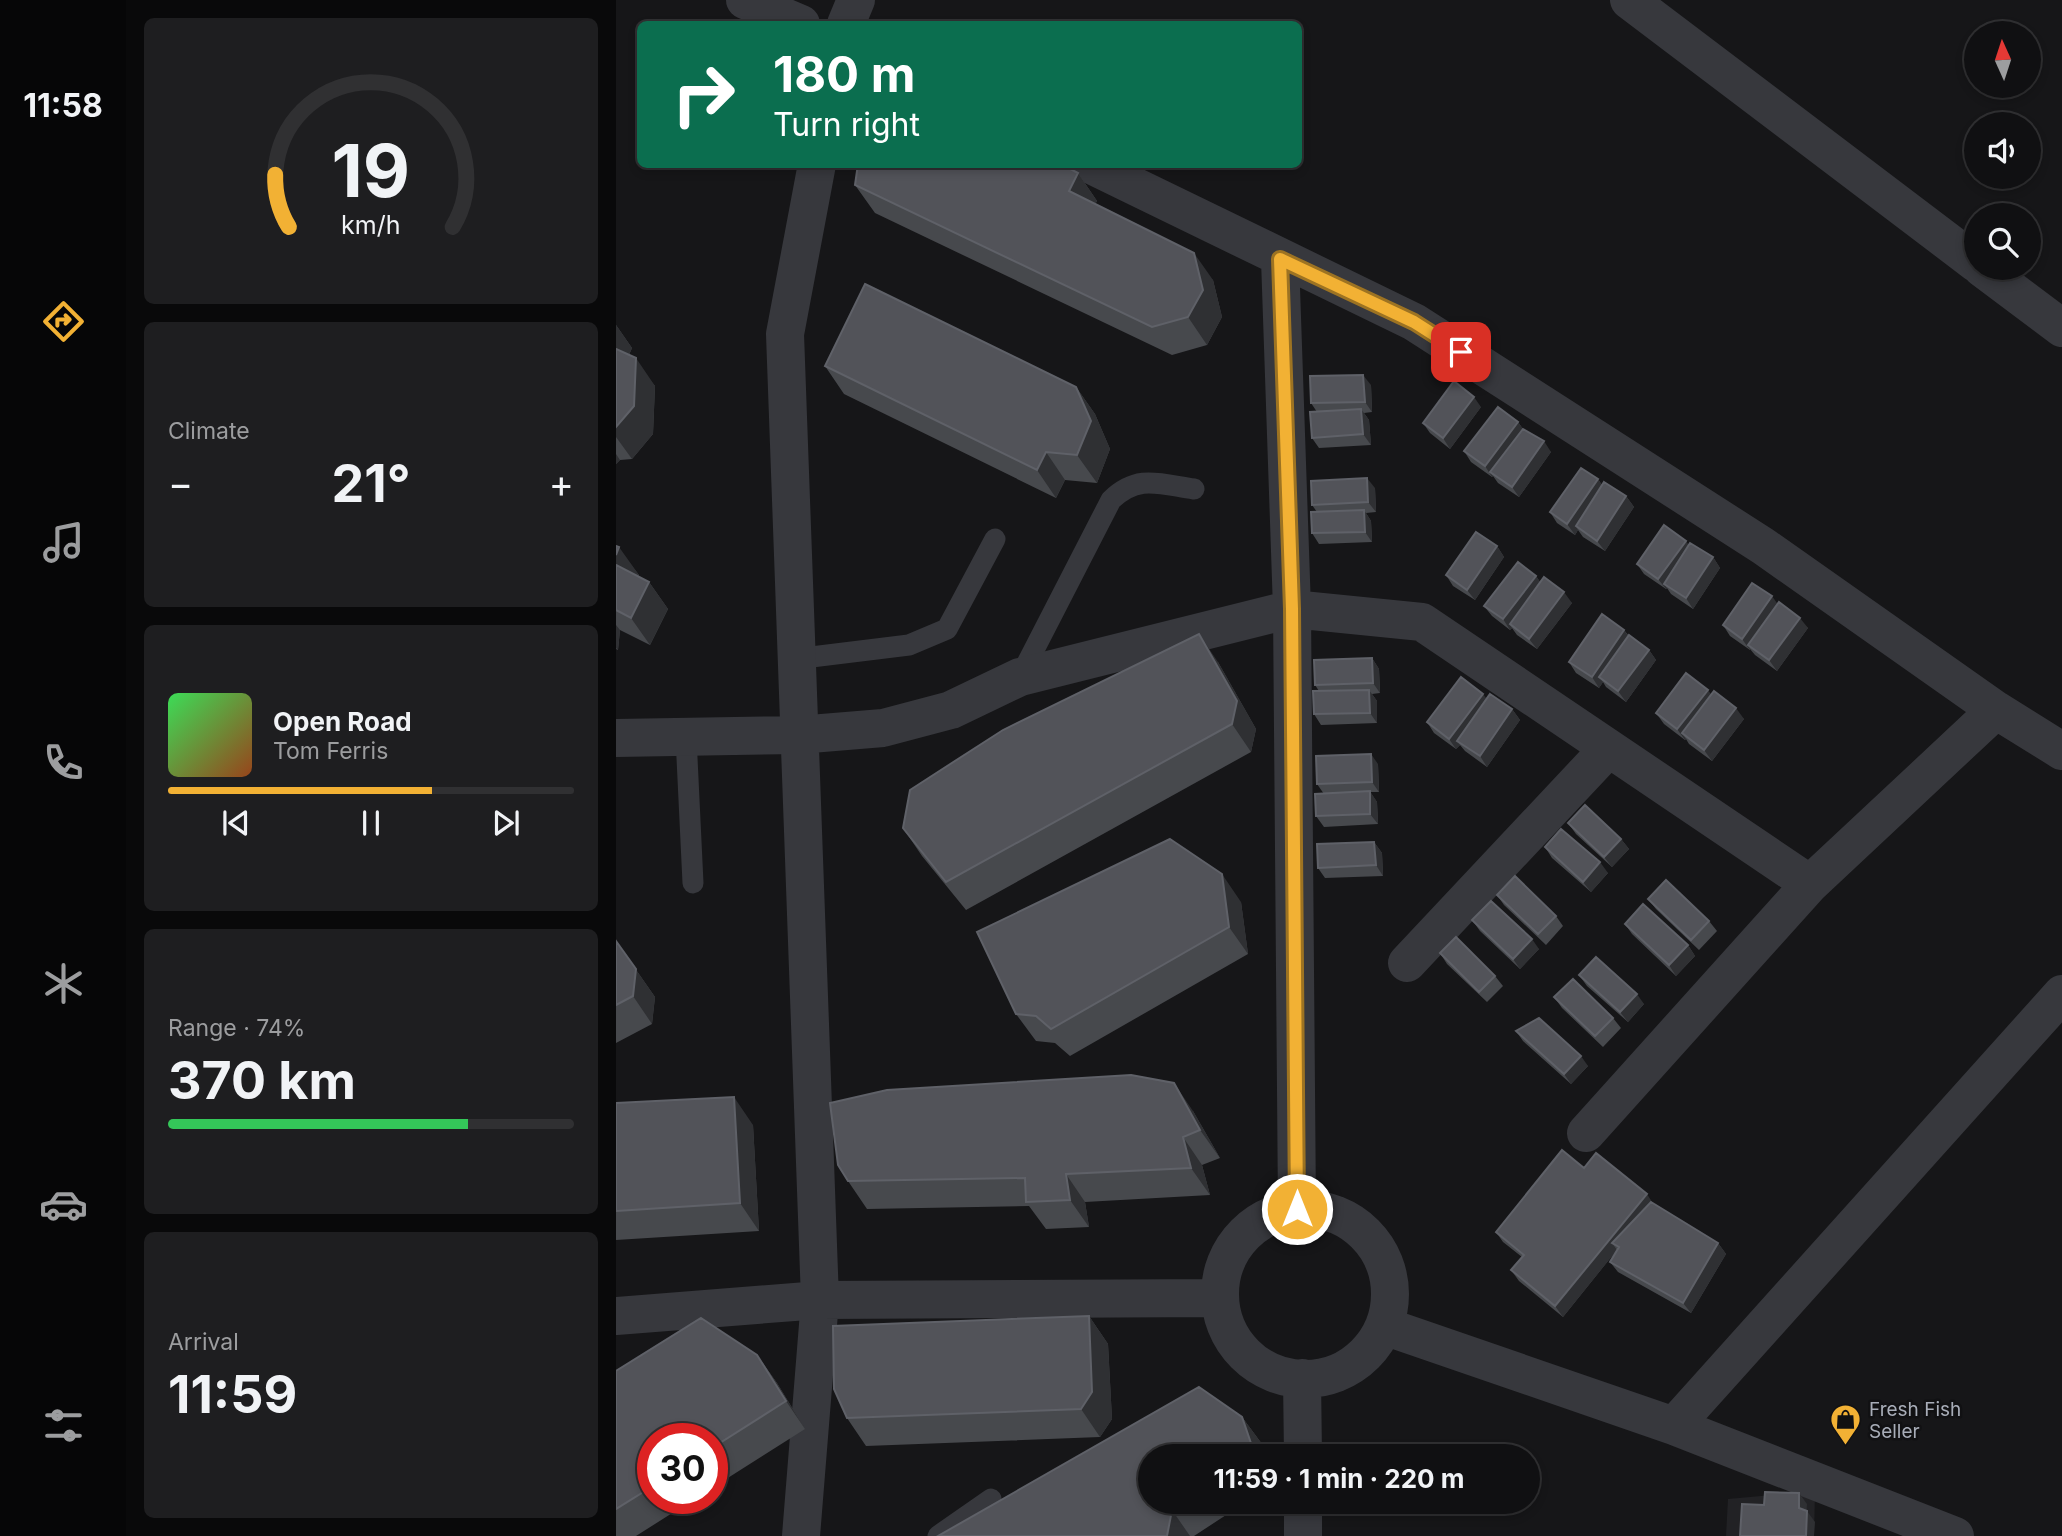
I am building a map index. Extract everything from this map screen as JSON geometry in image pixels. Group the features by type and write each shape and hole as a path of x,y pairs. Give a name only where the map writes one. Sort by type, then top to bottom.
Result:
{"street":[{"path":"745,0 794,21"},
{"path":"847,21 856,0"},
{"path":"1629,0 1964,254"},
{"path":"801,1536 820,1300 785,334 816,168"},
{"path":"1097,168 1414,322 1763,546 1996,710 2062,751"},
{"path":"1280,259 1292,609 1297,1209"},
{"path":"1998,280 2062,328"},
{"path":"616,738 798,735 883,728 951,710 1020,677 1292,609 1422,622 1810,884"},
{"path":"1586,1133 1810,884 1996,710"},
{"path":"1407,963 1608,749"},
{"path":"1674,1426 2062,994"},
{"path":"1297,1209 1326,1211 1352,1223 1374,1243 1387,1269 1390,1298 1384,1326 1370,1348 1351,1365 1327,1375 1302,1378 1277,1374 1255,1363 1236,1345 1224,1322 1219,1298 1222,1272 1232,1248 1249,1229 1272,1215 1297,1209"},
{"path":"616,1316 820,1300 1219,1298"},
{"path":"1384,1326 1674,1426 1955,1536"},
{"path":"1302,1378 1303,1444"},
{"path":"1303,1514 1303,1536"}],"lane":[{"path":"1020,677 1111,500 1124,488 1139,482 1194,489"},
{"path":"795,659 909,645 947,629 995,539"},
{"path":"685,737 693,883"},
{"path":"938,1536 991,1499"}],"shaded area":[{"path":"1815,1491 1814,1536 1726,1536 1728,1499"}],"building":[{"path":"857,168 1069,168 1078,173 1069,191 1194,253 1203,290 1188,317 1152,327 855,185"},
{"path":"865,284 1076,387 1091,421 1077,455 1046,452 1037,470 825,366"},
{"path":"616,349 636,358 634,406 616,427"},
{"path":"1363,375 1365,402 1311,403 1310,376"},
{"path":"1454,381 1474,397 1443,438 1423,423"},
{"path":"1498,407 1518,422 1485,466 1464,451"},
{"path":"1361,409 1363,434 1312,438 1310,412"},
{"path":"1523,429 1544,441 1512,487 1490,472"},
{"path":"1581,468 1598,479 1567,524 1550,512"},
{"path":"1367,478 1368,502 1312,505 1311,481"},
{"path":"1604,482 1626,496 1597,541 1576,526"},
{"path":"1364,510 1365,532 1312,533 1311,512"},
{"path":"1664,525 1686,541 1658,579 1637,564"},
{"path":"1476,532 1497,546 1467,590 1446,575"},
{"path":"1690,543 1713,557 1686,598 1664,584"},
{"path":"1518,562 1536,576 1503,619 1484,606"},
{"path":"616,565 649,582 631,618 616,610"},
{"path":"1544,577 1564,592 1529,639 1510,624"},
{"path":"1752,583 1772,596 1742,639 1723,625"},
{"path":"1779,602 1800,618 1769,660 1748,645"},
{"path":"1602,614 1624,630 1592,677 1569,662"},
{"path":"1199,634 1237,701 1232,724 946,882 903,828 910,790 1003,730"},
{"path":"1629,635 1649,650 1618,691 1599,677"},
{"path":"1372,658 1373,683 1315,685 1314,660"},
{"path":"1686,673 1708,690 1677,729 1656,713"},
{"path":"1461,677 1483,694 1449,739 1427,722"},
{"path":"1369,690 1370,713 1314,714 1313,691"},
{"path":"1714,691 1736,708 1704,750 1682,733"},
{"path":"1490,694 1512,709 1480,756 1457,741"},
{"path":"1371,754 1372,782 1317,784 1316,756"},
{"path":"1370,791 1370,814 1316,816 1315,794"},
{"path":"1585,805 1621,839 1604,857 1568,823"},
{"path":"1561,829 1600,862 1583,882 1545,847"},
{"path":"1170,839 1222,874 1229,927 1051,1029 1036,1016 1016,1014 977,932"},
{"path":"1374,842 1376,865 1318,868 1317,844"},
{"path":"1515,876 1556,916 1538,934 1497,895"},
{"path":"1666,880 1709,921 1691,940 1648,899"},
{"path":"1491,901 1532,939 1513,959 1472,920"},
{"path":"1643,904 1688,945 1669,965 1625,924"},
{"path":"1456,937 1495,976 1479,992 1440,953"},
{"path":"616,941 636,969 633,996 616,1005"},
{"path":"1596,957 1637,994 1620,1012 1579,975"},
{"path":"1573,979 1613,1018 1595,1036 1554,997"},
{"path":"1539,1018 1581,1056 1564,1074 1516,1031"},
{"path":"1131,1075 1174,1083 1200,1130 1183,1137 1191,1168 1066,1174 1070,1200 1026,1202 1025,1178 848,1181 838,1165 830,1103 887,1090"},
{"path":"734,1097 740,1203 616,1211 616,1103"},
{"path":"1562,1150 1584,1168 1596,1153 1647,1194 1555,1306 1511,1270 1524,1255 1496,1232"},
{"path":"1651,1202 1718,1243 1683,1303 1610,1262 1619,1247 1612,1243"},
{"path":"1089,1316 1092,1392 1081,1409 847,1418 834,1389 833,1326"},
{"path":"701,1318 757,1355 786,1401 728,1438 728,1423 637,1423 637,1496 616,1509 616,1371"},
{"path":"1199,1387 1242,1417 1251,1444 1138,1444 1138,1514 1171,1514 1167,1536 938,1536"},
{"path":"1765,1492 1799,1493 1799,1508 1807,1511 1806,1536 1740,1536 1742,1504 1764,1505"}],"place":[{"name":"Fresh Fish Seller","path":"1846,1447"}],"route":[{"path":"1297,1209 1292,609 1280,259 1414,322 1461,352"}]}
